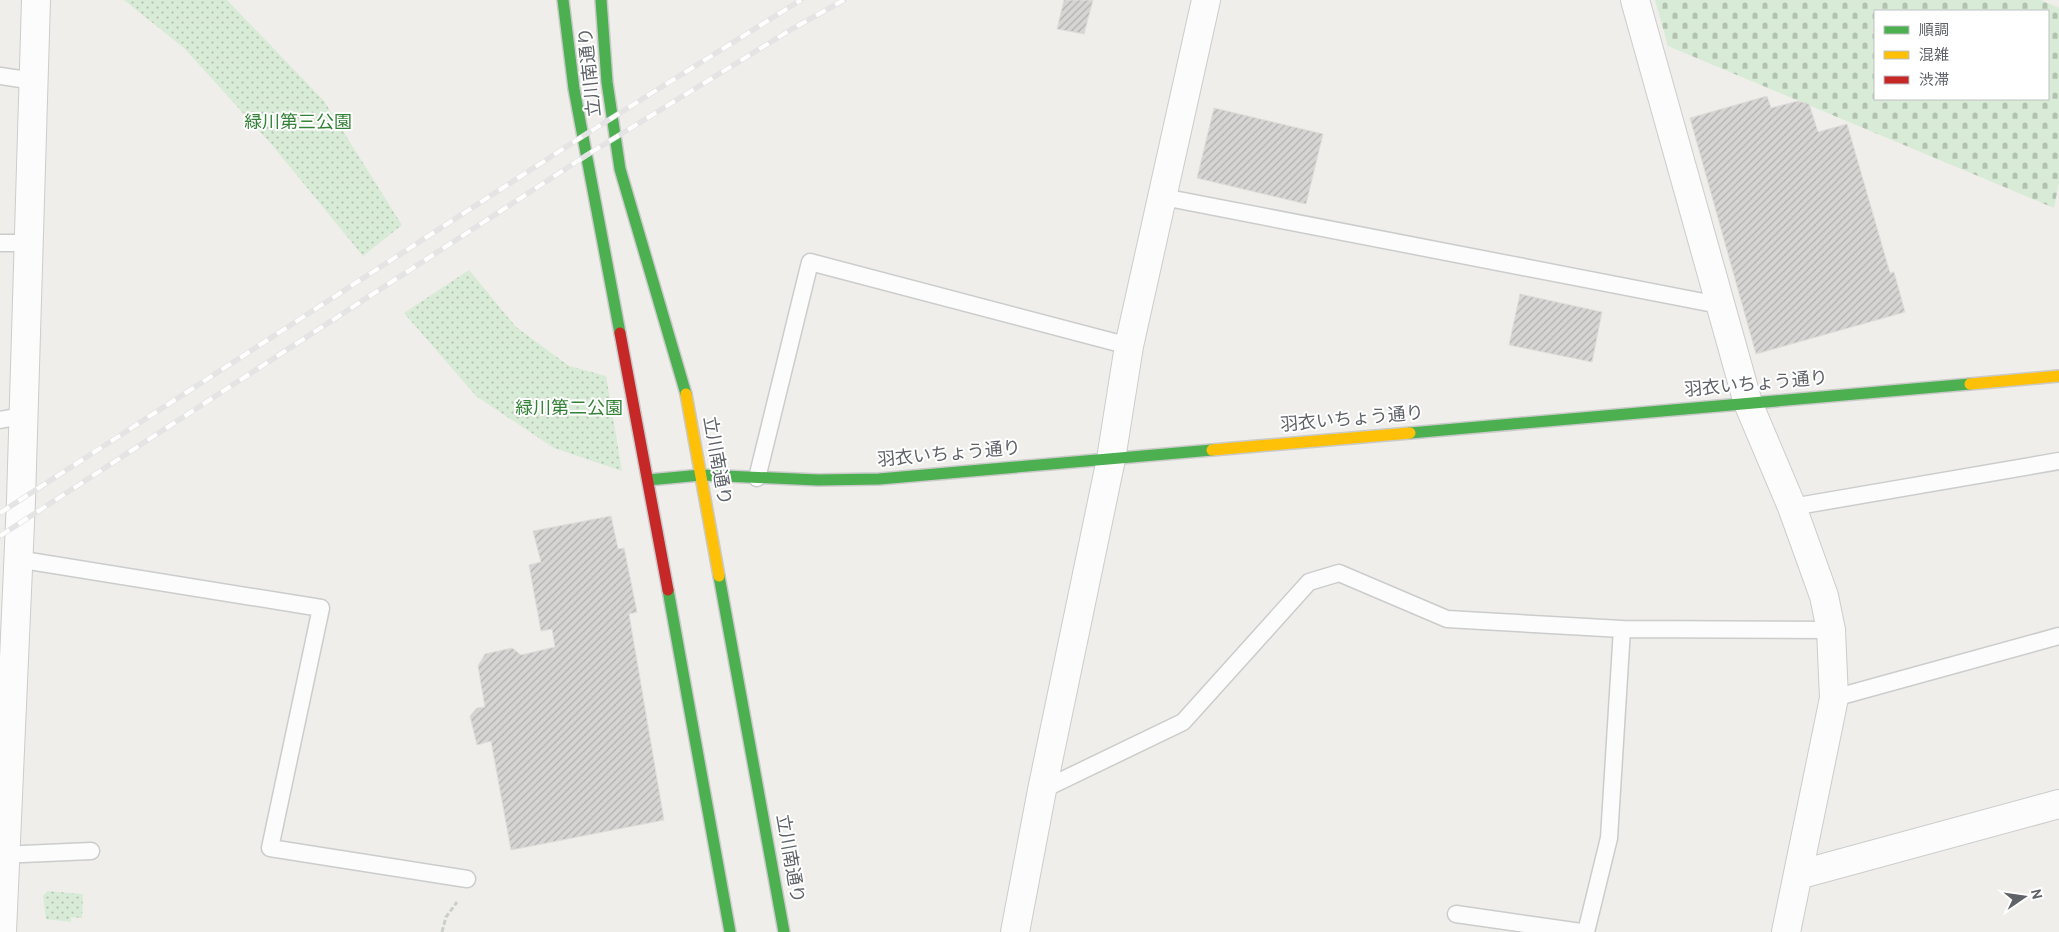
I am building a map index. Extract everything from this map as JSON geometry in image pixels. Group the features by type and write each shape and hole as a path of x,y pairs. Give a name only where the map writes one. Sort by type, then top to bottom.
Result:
{"street":[{"path":"2,932 2,855 20,500 11,418 28,243 36,0"},
{"name":"立川南通り","path":"563,0 574,89 648,480 730,932"},
{"name":"立川南通り","path":"601,0 607,82 620,169 686,395 784,932"},
{"path":"1015,932 1042,790 1111,459 1129,346 1206,0"},
{"path":"1635,0 1748,403 1792,506 1824,596 1831,630 1834,698 1786,932"},
{"name":"羽衣いちょう通り","path":"648,480 701,475 818,480 880,479 2059,376"},
{"path":"1798,875 2059,804"}],"lane":[{"path":"0,76 34,82"},
{"path":"1163,197 1720,306"},
{"path":"0,243 28,243"},
{"path":"757,478 810,262 1129,346"},
{"path":"1792,506 2059,461"},
{"path":"17,558 321,608 270,848 467,879"},
{"path":"1042,790 1183,722 1309,582 1339,573 1447,619 1622,629 1831,630"},
{"path":"1586,932 1609,838 1622,629"},
{"path":"1834,698 2059,636"},
{"path":"2,855 91,851"},
{"path":"1456,914 1582,932"}],"green space":[{"name":"緑川第三公園","path":"124,0 227,0 324,101 402,225 363,256 272,145 184,48"},
{"path":"1655,0 2041,0 2059,8 2059,182 2054,208 1668,46"},
{"name":"緑川第二公園","path":"469,270 516,327 569,366 606,376 622,471 554,448 476,396 404,313"},
{"path":"47,891 83,894 82,918 71,917 71,922 46,919 43,896"}],"building":[{"path":"1064,0 1093,0 1084,34 1057,29"},
{"path":"1767,96 1771,108 1798,101 1809,104 1818,132 1847,124 1890,273 1894,272 1905,312 1756,354 1690,118"},
{"path":"1214,108 1323,134 1306,204 1197,178"},
{"path":"1520,294 1602,312 1592,362 1509,345"},
{"path":"611,516 618,549 624,548 637,612 629,614 664,820 511,850 491,741 477,745 470,716 477,708 485,707 478,666 485,654 512,648 521,655 555,647 552,629 541,631 529,565 541,562 533,531"}],"railway":[{"path":"0,513 583,136 801,0"},
{"path":"0,536 587,155 792,29 844,0"}],"traffic: fast":[{"path":"563,0 574,89 620,333"},
{"path":"601,0 607,82 620,169 686,394"},
{"path":"1410,433 1970,384"},
{"path":"648,480 701,475 818,480 879,479 1212,450"},
{"path":"719,576 784,932"},
{"path":"668,590 730,932"}],"traffic: slow":[{"path":"1970,384 2059,376"},
{"path":"686,394 719,576"},
{"path":"1212,450 1410,433"}],"traffic: jam":[{"path":"620,333 668,590"}]}
